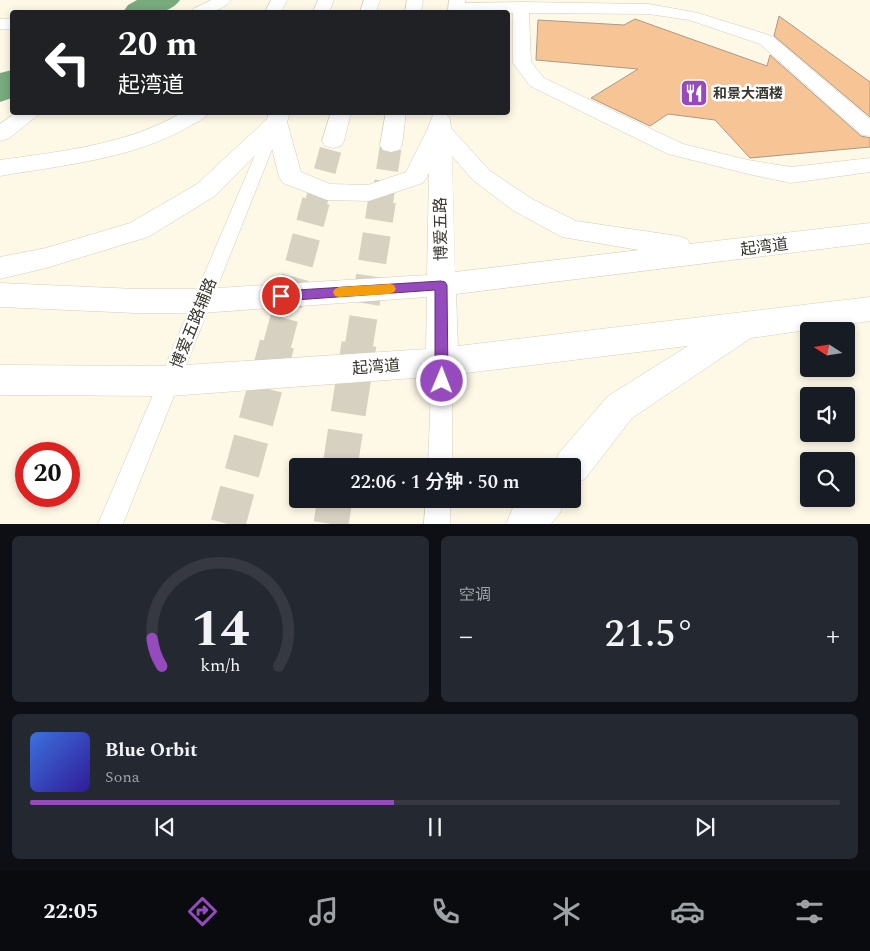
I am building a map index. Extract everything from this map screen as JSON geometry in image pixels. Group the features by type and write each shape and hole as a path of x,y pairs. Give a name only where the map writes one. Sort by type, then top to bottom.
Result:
{"main road":[{"path":"203,10 222,0"},
{"path":"457,7 649,9 692,16 766,40 870,130"},
{"path":"521,7 522,63 537,82 676,149 748,167 791,175 870,165"},
{"path":"0,134 28,115"},
{"path":"0,168 91,153 134,142 186,121 195,115"},
{"path":"334,140 340,115"},
{"path":"391,145 396,115"},
{"path":"278,117 291,177 327,192 368,193 415,177 440,120 481,175 524,205 571,230 717,251"},
{"path":"0,268 46,258 139,230 206,190 278,117"},
{"name":"博爱五路","path":"440,120 442,362"},
{"name":"起湾道","path":"0,295 136,301 202,301 441,285 870,233"},
{"name":"起湾道","path":"0,380 170,381 442,362 746,326 870,309"},
{"path":"579,458 620,407 746,326"},
{"path":"526,524 539,508"}],"lane":[{"name":"博爱五路辅路","path":"110,524 278,117"},
{"path":"440,458 442,362"},
{"path":"437,524 438,508"}],"building":[{"path":"779,16 870,82 870,117 774,36"},
{"name":"和景大酒楼","path":"635,19 767,66 770,55 861,136 870,138 870,147 750,158 715,120 668,114 650,126 591,98 638,69 536,60 538,20 624,25"}],"waterway":[{"path":"144,10 163,0"},
{"path":"0,89 10,83"}],"tunnel":[{"path":"316,203 333,141"},
{"path":"382,203 391,145"},
{"path":"277,345 316,201"},
{"path":"359,345 382,201"},
{"path":"228,524 277,344"},
{"path":"341,458 359,344"},
{"path":"331,524 334,508"}],"slow traffic":[{"path":"339,292 390,289"}],"place":[{"name":"和景大酒楼","path":"694,93"}],"route":[{"path":"281,296 441,285 442,381"}]}
